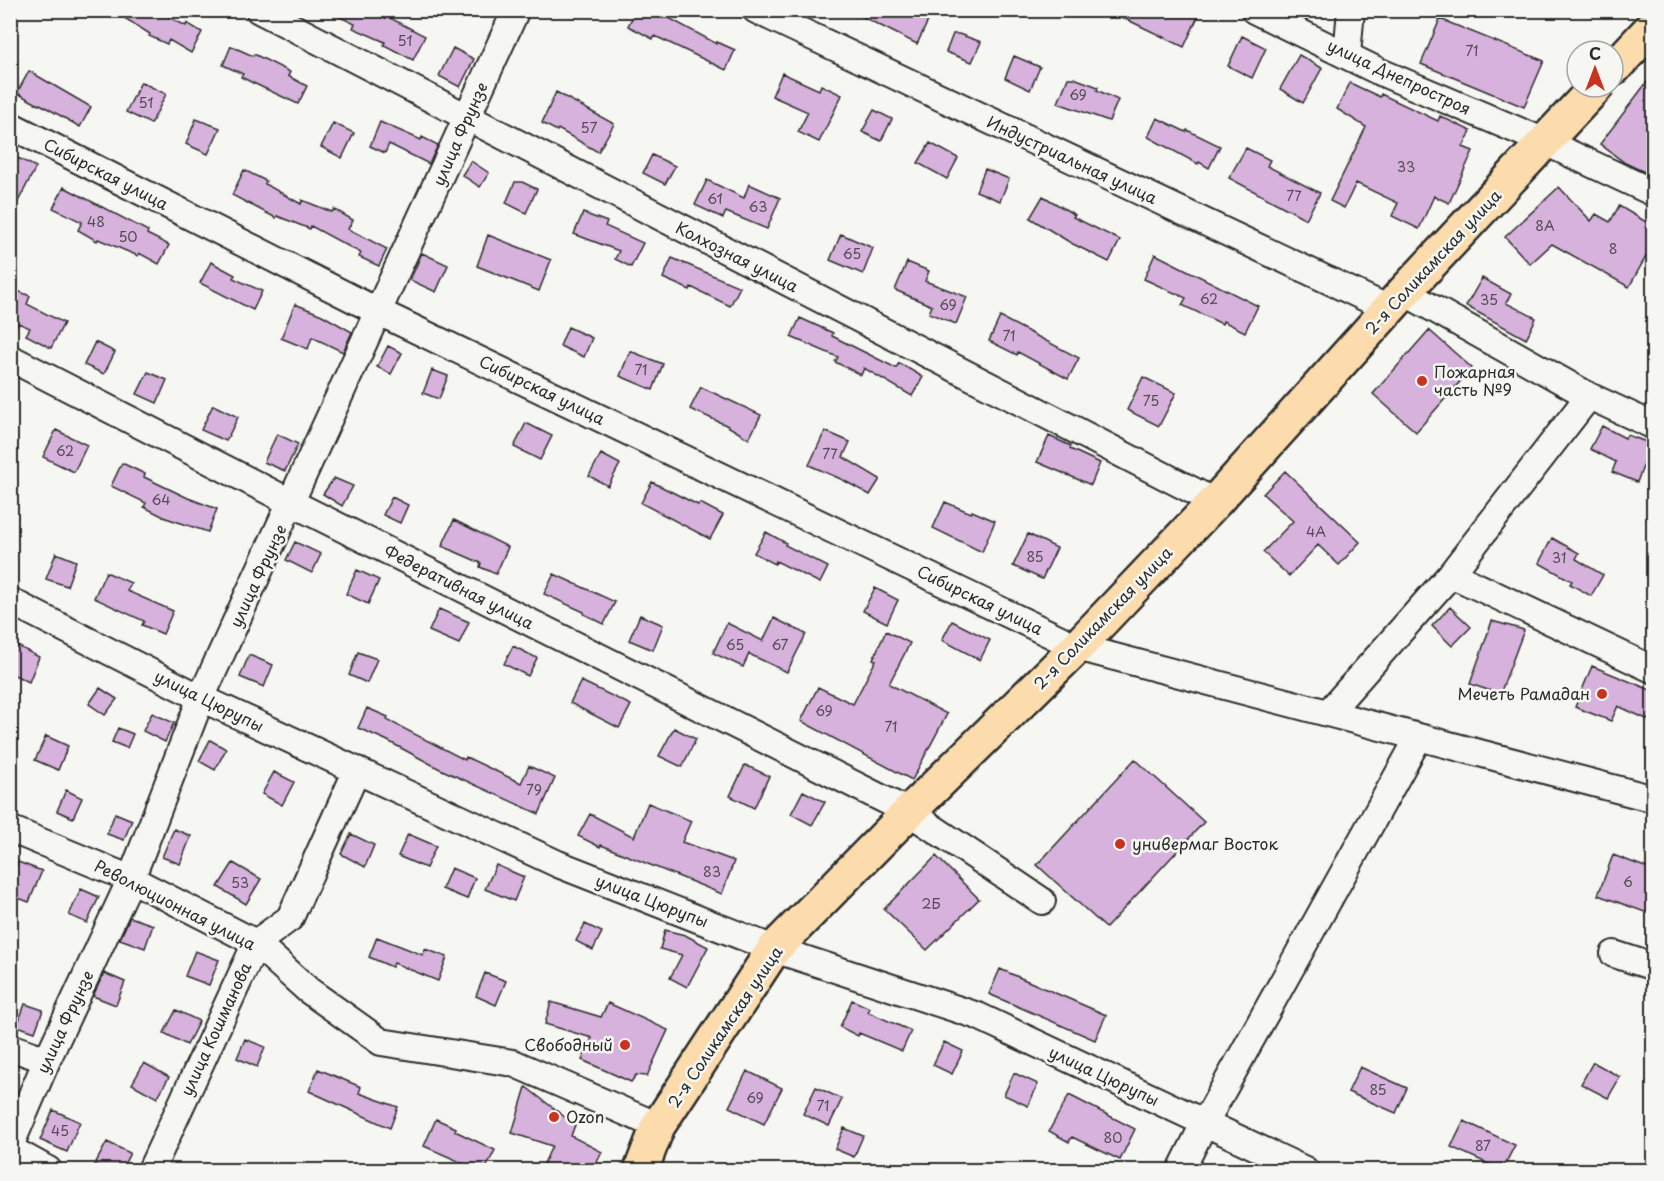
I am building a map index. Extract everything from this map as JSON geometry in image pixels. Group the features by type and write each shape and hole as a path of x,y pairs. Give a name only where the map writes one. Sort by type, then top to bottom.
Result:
{"main road":[{"path":"1625,56 1653,25"},
{"name":"2-я Соликамская улица","path":"640,1170 658,1126 774,950 909,812 1077,647 1215,502 1397,301 1585,99"}],"street":[{"name":"Колхозная улица","path":"259,10 1215,502"},
{"name":"улица Фрунзе","path":"10,1147 47,1060 131,879 201,698 516,10"},
{"name":"Индустриальная улица","path":"756,10 1397,301 1653,426"},
{"name":"улица Днепростроя","path":"1254,10 1378,71 1545,142 1653,193"},
{"path":"1347,54 1351,10"},
{"name":"Сибирская улица","path":"10,125 379,312 1077,647 1653,798"},
{"name":"Федеративная улица","path":"10,358 292,503 909,812 1042,901"},
{"path":"1328,713 1451,574 1589,396"},
{"path":"1451,574 1653,670"},
{"name":"улица Цюрупы","path":"10,601 201,698 558,864 774,950 978,1016 1305,1170"},
{"path":"1181,1170 1204,1124 1419,737"},
{"name":"улица Кошманова","path":"151,1170 256,943 290,918 357,770"},
{"name":"Революционная улица","path":"10,829 131,879 256,943 308,990 381,1042 513,1063 658,1126"},
{"path":"1614,954 1653,967"},
{"path":"10,1047 47,1060"},
{"path":"10,1147 48,1170"}],"building":[{"path":"112,10 155,10 202,32 191,53 169,40 167,44 149,36 150,34"},
{"path":"325,10 391,10 388,17 425,36 413,60 384,45 385,42 353,28 355,24"},
{"path":"636,10 667,10 665,16 717,44 717,42 735,50 726,70 655,36 653,39 628,26"},
{"path":"849,10 906,10 928,21 917,44"},
{"path":"1107,10 1201,10 1184,47"},
{"path":"1440,19 1544,61 1524,107 1421,64"},
{"path":"953,34 981,42 972,62 946,52"},
{"path":"1242,36 1266,48 1252,78 1228,66"},
{"path":"231,46 253,56 254,54 290,72 288,76 307,86 298,104 241,77 243,74 223,65"},
{"path":"453,48 474,59 460,87 439,76"},
{"path":"1299,55 1322,68 1303,103 1280,89"},
{"path":"1014,56 1040,67 1030,90 1005,78"},
{"path":"29,71 91,107 80,127 17,93"},
{"path":"782,73 819,90 821,85 842,95 819,142 798,132 808,112 772,96"},
{"path":"1653,74 1653,125 1646,135 1653,141 1653,176 1625,163 1600,144"},
{"path":"1068,78 1098,87 1097,90 1118,100 1109,121 1058,103"},
{"path":"141,82 166,94 151,124 126,112"},
{"path":"1350,83 1380,97 1381,94 1438,121 1440,116 1471,131 1463,147 1473,151 1449,203 1434,196 1419,229 1392,216 1398,203 1356,183 1344,208 1330,201 1366,127 1337,109"},
{"path":"556,92 614,124 598,152 558,129 557,131 542,123"},
{"path":"874,110 892,119 881,141 862,132"},
{"path":"1157,118 1220,146 1209,168 1148,137"},
{"path":"196,119 220,128 208,154 186,144"},
{"path":"380,122 438,145 429,164 389,144 385,153 370,146"},
{"path":"333,123 354,133 342,158 321,147"},
{"path":"930,143 958,158 947,179 918,163"},
{"path":"1246,148 1270,160 1267,166 1320,193 1306,219 1229,178"},
{"path":"10,154 36,167 10,217"},
{"path":"652,155 675,166 665,184 643,173"},
{"path":"471,161 489,173 480,187 462,175"},
{"path":"985,169 1009,179 1000,201 976,191"},
{"path":"244,170 266,181 265,184 301,204 302,200 332,212 334,209 353,220 348,229 387,249 379,266 359,257 361,253 311,226 310,229 277,216 276,218 232,195"},
{"path":"707,180 744,198 749,184 780,198 767,229 726,212 723,218 695,205"},
{"path":"515,182 522,182 537,189 526,213 506,203"},
{"path":"64,187 148,231 147,234 169,245 159,264 139,253 138,256 98,239 97,241 78,230 82,222 53,208"},
{"path":"1559,187 1591,221 1596,214 1610,222 1619,206 1653,226 1653,244 1629,287 1552,244 1530,264 1505,237"},
{"path":"1043,196 1075,215 1073,217 1120,240 1109,262 1071,243 1030,218"},
{"path":"583,213 607,222 605,226 643,243 631,267 615,259 619,251 574,234"},
{"path":"841,234 873,248 863,274 830,260"},
{"path":"488,235 551,260 539,291 477,266"},
{"path":"422,253 448,265 436,292 410,280"},
{"path":"1155,254 1258,306 1245,332 1182,305 1186,298 1144,279"},
{"path":"672,258 740,287 730,306 691,287 690,290 663,278"},
{"path":"211,262 235,275 233,278 262,291 253,310 200,283"},
{"path":"907,262 929,271 925,281 967,297 956,324 929,313 932,306 895,290"},
{"path":"1482,278 1511,294 1506,303 1536,318 1526,339 1466,306"},
{"path":"10,288 30,296 27,304 64,323 51,348 26,335 30,328 18,323 10,340"},
{"path":"295,304 322,315 352,332 343,352 312,337 308,349 281,338"},
{"path":"1000,317 1079,358 1068,379 1018,352 1017,355 989,341"},
{"path":"800,318 833,333 832,336 896,368 899,363 923,377 912,396 864,368 861,375 835,362 838,357 791,337"},
{"path":"568,327 592,338 584,357 560,346"},
{"name":"Пожарная часть №9","path":"1429,330 1472,368 1416,432 1373,394"},
{"path":"95,342 115,352 104,374 84,365"},
{"path":"388,346 402,353 391,374 377,367"},
{"path":"630,351 663,364 653,390 620,376"},
{"path":"432,370 448,376 439,399 423,393"},
{"path":"148,372 167,380 157,403 137,394"},
{"path":"1143,377 1176,393 1159,426 1127,410"},
{"path":"701,387 761,415 749,439 726,425 690,409"},
{"path":"213,405 238,417 226,441 201,430"},
{"path":"526,423 552,436 540,460 514,447"},
{"path":"1602,426 1625,438 1627,435 1652,444 1637,482 1612,472 1616,462 1590,449"},
{"path":"56,430 87,445 74,472 43,457"},
{"path":"825,431 850,442 843,457 880,479 870,495 809,465"},
{"path":"277,434 298,444 285,471 264,462"},
{"path":"1049,436 1100,463 1091,485 1037,462"},
{"path":"601,454 620,464 608,486 589,476"},
{"path":"122,463 145,474 144,477 217,509 208,532 166,518 144,507 146,503 111,486"},
{"path":"1285,471 1360,542 1339,565 1318,545 1289,576 1263,552 1293,521 1263,494"},
{"path":"334,478 353,486 342,506 323,494"},
{"path":"652,482 723,515 710,539 641,503"},
{"path":"392,497 408,505 400,523 383,515"},
{"path":"945,502 995,521 982,552 933,528"},
{"path":"454,520 508,547 496,574 480,567 481,563 442,546"},
{"path":"766,532 786,543 785,545 828,567 820,583 776,561 775,564 754,553"},
{"path":"1028,534 1057,548 1042,579 1013,566"},
{"path":"1552,538 1579,553 1576,559 1603,575 1591,596 1570,584 1572,581 1539,563"},
{"path":"295,542 321,554 312,573 286,560"},
{"path":"56,553 76,561 67,586 46,579"},
{"path":"357,570 379,580 368,604 346,594"},
{"path":"106,572 131,583 127,591 173,611 163,634 142,625 144,621 94,598"},
{"path":"554,574 615,602 604,624 544,594"},
{"path":"875,588 898,600 887,623 863,611"},
{"path":"1450,607 1471,627 1452,646 1432,626"},
{"path":"439,609 469,622 459,644 429,631"},
{"path":"640,615 663,625 653,650 629,640"},
{"path":"774,618 806,634 787,672 749,654 743,667 713,653 727,623 763,641"},
{"path":"952,621 990,640 980,660 942,640"},
{"path":"1492,621 1524,630 1500,694 1470,684"},
{"path":"886,631 910,643 889,684 947,714 912,780 801,721 818,687 853,704 876,660 873,659"},
{"path":"10,642 39,657 29,682 10,673"},
{"path":"513,646 537,658 528,676 504,664"},
{"path":"358,652 377,659 367,683 349,675"},
{"path":"249,655 273,665 264,687 240,677"},
{"name":"Мечеть Рамадан","path":"1592,666 1653,691 1653,722 1618,706 1611,721 1575,707"},
{"path":"581,681 631,705 619,728 570,703"},
{"path":"100,688 117,699 105,715 89,704"},
{"path":"367,708 388,717 387,720 465,760 466,757 521,783 529,766 555,778 539,814 440,769 358,728"},
{"path":"152,713 174,723 165,742 143,731"},
{"path":"118,728 133,734 127,748 112,742"},
{"path":"674,728 696,739 682,767 659,756"},
{"path":"46,736 68,746 58,770 35,760"},
{"path":"210,740 226,749 215,770 199,761"},
{"name":"универмаг Восток","path":"1135,759 1204,822 1106,928 1037,865"},
{"path":"745,765 769,776 754,808 730,796"},
{"path":"274,772 294,782 282,805 262,794"},
{"path":"66,790 82,798 73,818 57,811"},
{"path":"803,791 825,802 812,825 791,814"},
{"path":"648,803 691,821 682,842 734,861 722,894 601,845 600,847 578,836 590,814 634,837"},
{"path":"115,813 132,820 124,840 107,834"},
{"path":"174,829 191,836 180,864 162,857"},
{"path":"351,834 374,845 365,867 341,854"},
{"path":"408,834 436,846 426,868 398,856"},
{"path":"1613,855 1653,870 1653,915 1598,895"},
{"path":"936,856 979,899 927,950 884,909"},
{"path":"18,862 42,871 29,902 10,895 10,879"},
{"path":"233,863 261,879 246,904 218,887"},
{"path":"496,865 524,877 514,901 485,889"},
{"path":"451,868 475,878 467,899 442,889"},
{"path":"81,889 99,897 87,923 69,915"},
{"path":"130,917 153,925 145,948 120,939"},
{"path":"585,924 602,932 593,950 576,941"},
{"path":"665,930 685,935 708,947 687,987 670,978 682,955 660,949"},
{"path":"377,937 423,955 425,949 447,957 438,981 394,963 392,967 369,957"},
{"path":"195,951 219,960 209,985 185,976"},
{"path":"1000,969 1106,1015 1095,1040 989,994"},
{"path":"104,973 125,982 116,1005 93,996"},
{"path":"485,973 506,981 496,1005 476,996"},
{"path":"852,1000 870,1008 868,1012 911,1031 902,1051 859,1033 858,1036 840,1027"},
{"name":"Свободный","path":"551,1002 601,1017 608,1003 668,1030 647,1076 636,1075 631,1082 582,1060 592,1038 545,1024"},
{"path":"25,1004 43,1010 35,1032 17,1026"},
{"path":"176,1010 199,1021 187,1045 164,1033"},
{"path":"245,1039 265,1047 257,1067 237,1058"},
{"path":"944,1042 963,1051 952,1074 933,1065"},
{"path":"1593,1062 1620,1077 1608,1098 1581,1084"},
{"path":"144,1063 169,1077 157,1098 132,1084"},
{"path":"1360,1067 1407,1088 1396,1113 1348,1092"},
{"path":"318,1069 361,1087 359,1093 398,1107 390,1128 309,1091"},
{"path":"747,1071 782,1088 764,1124 729,1107"},
{"path":"1014,1073 1038,1084 1028,1106 1004,1095"},
{"path":"526,1087 575,1125 571,1136 602,1152 593,1170 541,1170 552,1146 512,1133"},
{"path":"816,1087 842,1099 829,1126 803,1114"},
{"path":"1069,1095 1135,1129 1120,1160 1072,1137 1069,1142 1049,1131"},
{"path":"53,1110 80,1122 67,1152 40,1140"},
{"path":"436,1119 495,1150 485,1170 459,1170 463,1163 424,1146"},
{"path":"1464,1121 1515,1145 1502,1170 1451,1147"},
{"path":"844,1128 863,1136 854,1157 835,1149"},
{"path":"107,1142 130,1153 121,1170 103,1170 94,1166"}],"place":[{"name":"Пожарная часть №9","path":"1422,381"},
{"name":"Мечеть Рамадан","path":"1602,694"},
{"name":"универмаг Восток","path":"1120,844"},
{"name":"Свободный","path":"625,1045"},
{"name":"Ozon","path":"554,1117"}]}
